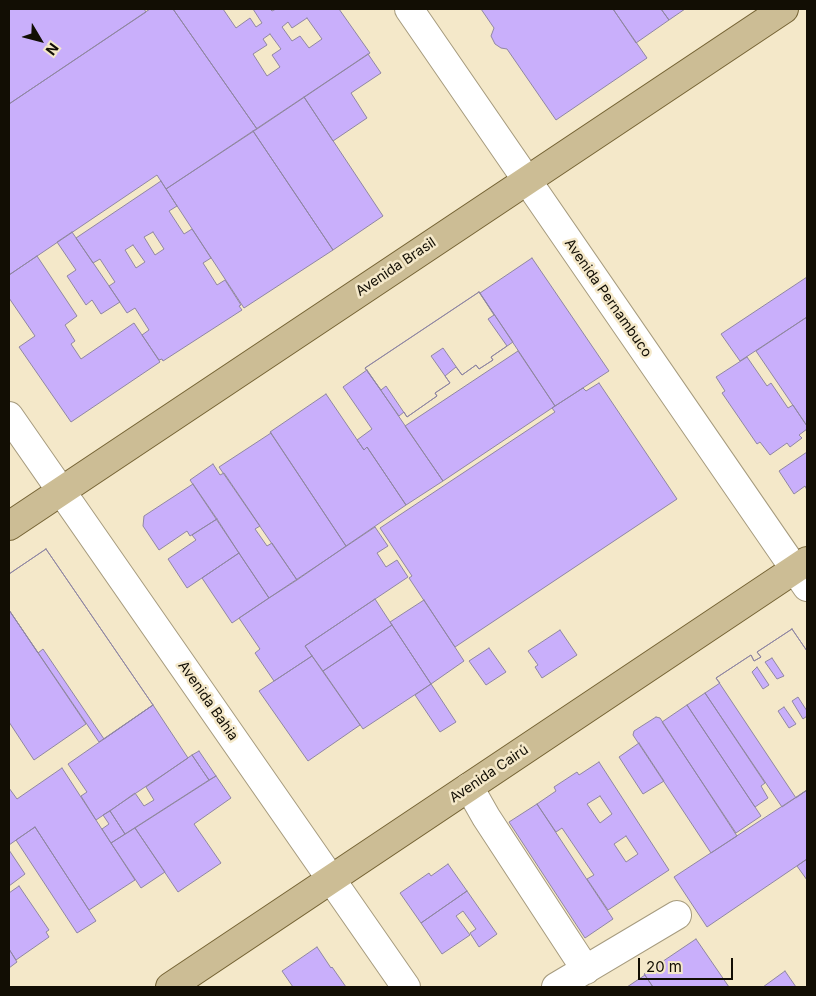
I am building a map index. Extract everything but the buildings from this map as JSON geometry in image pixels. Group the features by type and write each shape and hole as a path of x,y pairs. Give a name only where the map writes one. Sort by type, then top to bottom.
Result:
{"main road":[{"name":"Avenida Brasil","path":"9,526 784,9"},
{"name":"Avenida Cairú","path":"170,987 469,787 803,572"}],"street":[{"name":"Avenida Pernambuco","path":"409,9 803,572"},
{"name":"Avenida Bahia","path":"9,416 406,987"},
{"path":"469,787 486,817 586,970"},
{"path":"556,987 676,915"}]}
